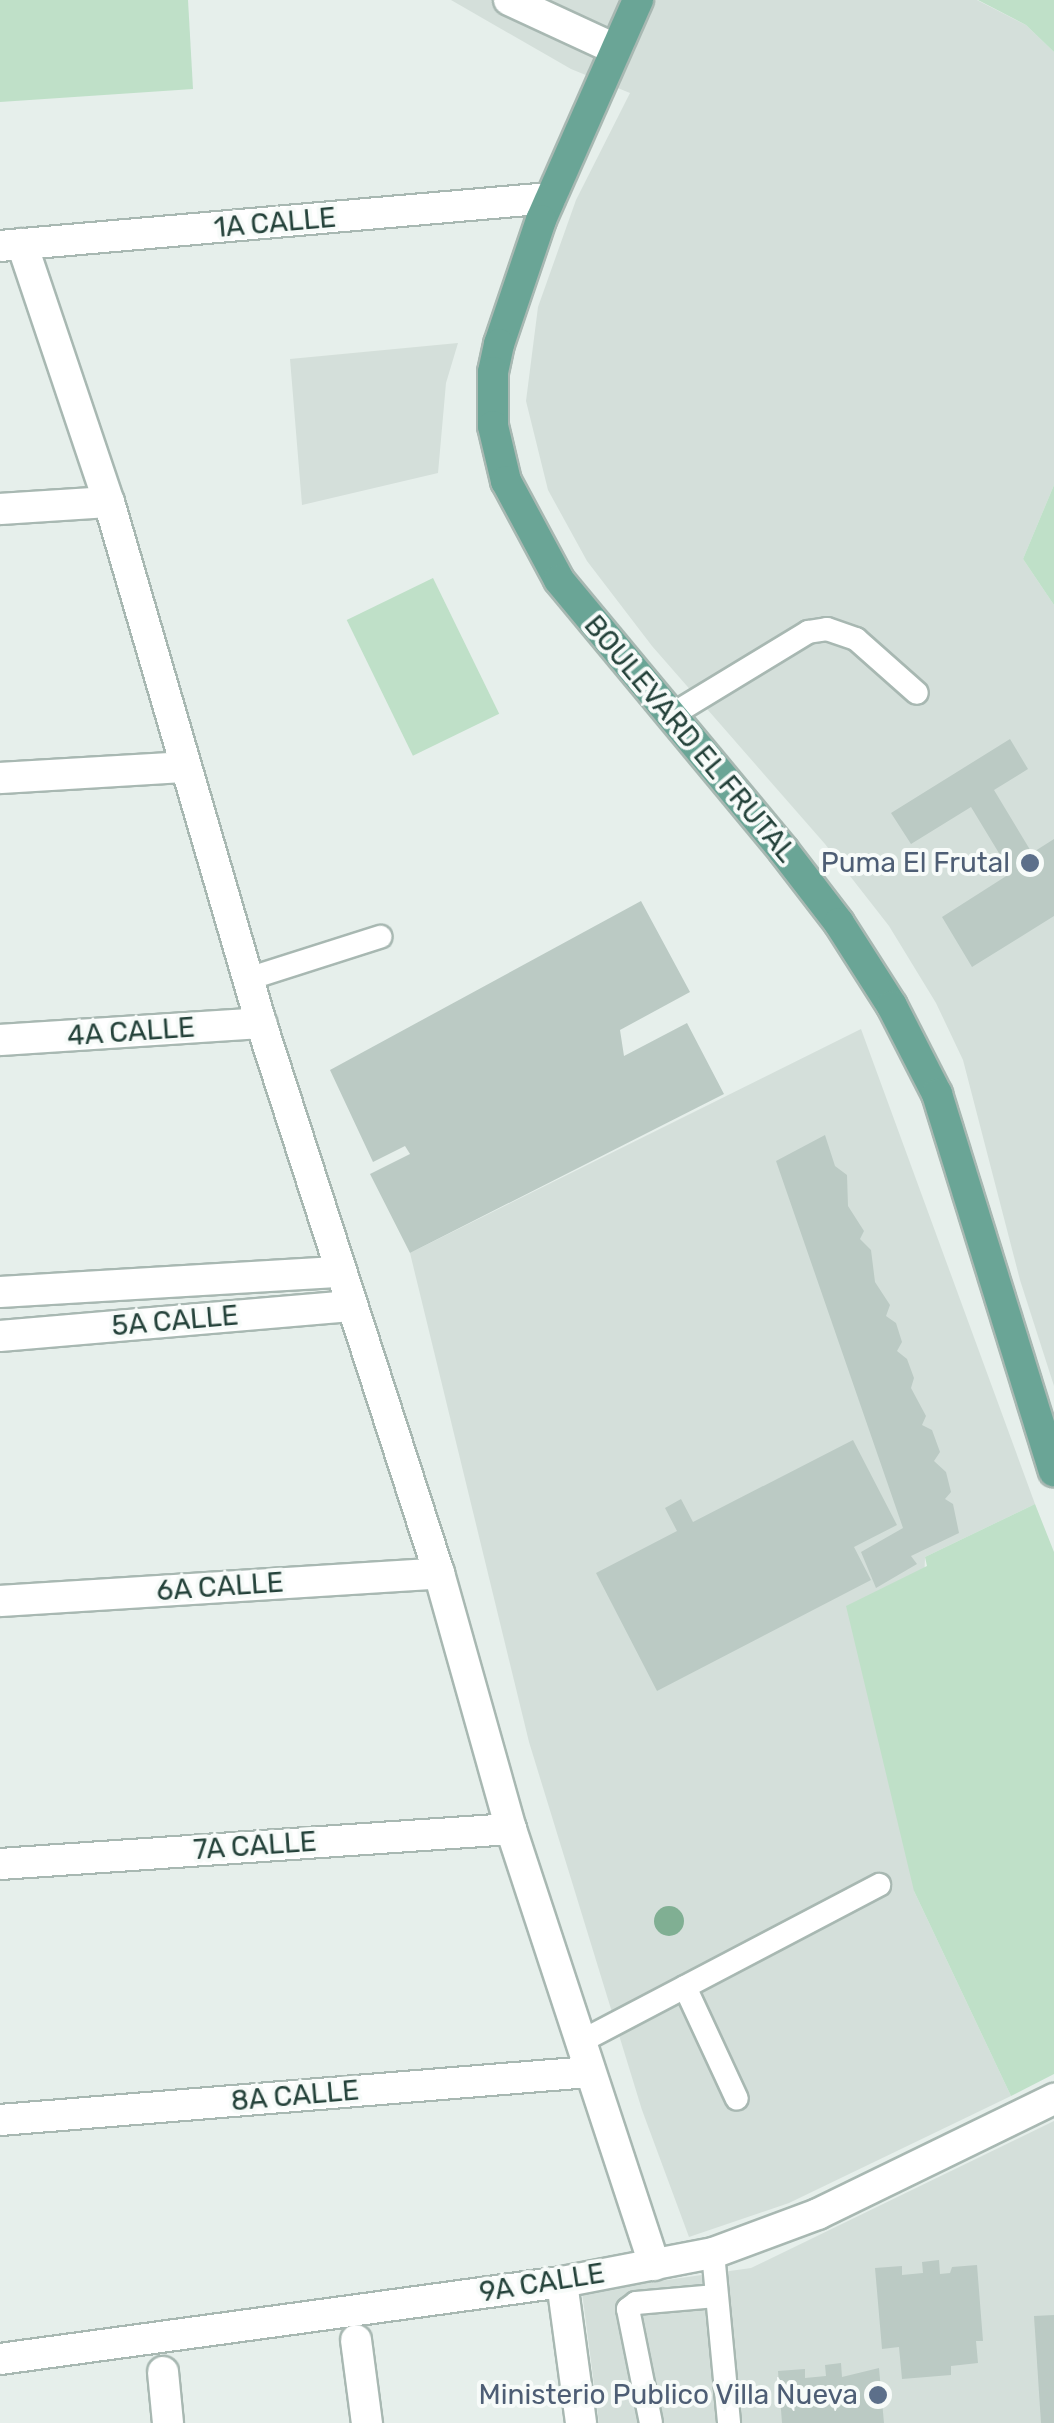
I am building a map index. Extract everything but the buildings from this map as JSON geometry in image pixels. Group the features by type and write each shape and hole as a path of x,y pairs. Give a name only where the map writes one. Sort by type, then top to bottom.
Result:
{"main road":[{"name":"BOULEVARD EL FRUTAL","path":"638,0 550,198 516,286 493,372 493,426 499,454 520,514 558,580 839,923 874,973 910,1038 952,1139 1054,1471"}],"street":[{"path":"509,0 614,49"},
{"name":"1A CALLE","path":"11,245 550,198"},
{"path":"11,245 109,502 261,1024 439,1573 511,1829 654,2265"},
{"path":"0,509 109,502"},
{"path":"0,778 185,766"},
{"name":"4A CALLE","path":"0,1040 261,1024"},
{"name":"5A CALLE","path":"0,1292 340,1272"},
{"name":"5A CALLE","path":"0,1336 350,1306"},
{"name":"6A CALLE","path":"0,1601 439,1573"},
{"name":"7A CALLE","path":"0,1864 511,1829"},
{"name":"8A CALLE","path":"0,2120 589,2072"},
{"name":"9A CALLE","path":"0,2359 562,2282 713,2253 818,2214 1054,2099"},
{"path":"562,2282 580,2423"},
{"path":"356,2340 366,2423"},
{"path":"163,2372 168,2423"}],"lane":[{"path":"670,716 808,632 827,628 856,638 917,693"},
{"path":"248,979 380,937"},
{"path":"580,2042 878,1885"},
{"path":"685,1987 737,2099"},
{"path":"713,2253 729,2423"},
{"path":"651,2423 628,2309 636,2303 716,2296"}],"shaded area":[{"path":"451,0 977,0 1026,25 1054,52 1054,485 1023,559 1054,605 1054,1386 1020,1280 963,1060 936,1003 889,926 825,844 652,646 587,561 548,490 526,401 538,307 576,200 630,93 571,69"},
{"path":"458,343 446,383 438,473 302,505 290,359"},
{"path":"861,1029 1035,1504 925,1557 914,1891 1011,2096 789,2203 689,2237 642,2110 529,1742 410,1253"},
{"path":"1054,2121 1054,2423 599,2423 582,2292 751,2268"}],"green space":[{"path":"0,0 188,0 193,89 0,102"},
{"path":"978,0 1054,0 1054,52 1026,25"},
{"path":"1054,485 1054,605 1023,559"},
{"path":"433,578 499,714 413,756 347,620"},
{"path":"1035,1504 1054,1552 1054,2074 1011,2096 914,1891 846,1606 927,1566 925,1557"}],"place":[{"name":"Puma El Frutal","path":"1030,863"},
{"name":"Ministerio Publico Villa Nueva","path":"878,2395"}]}
